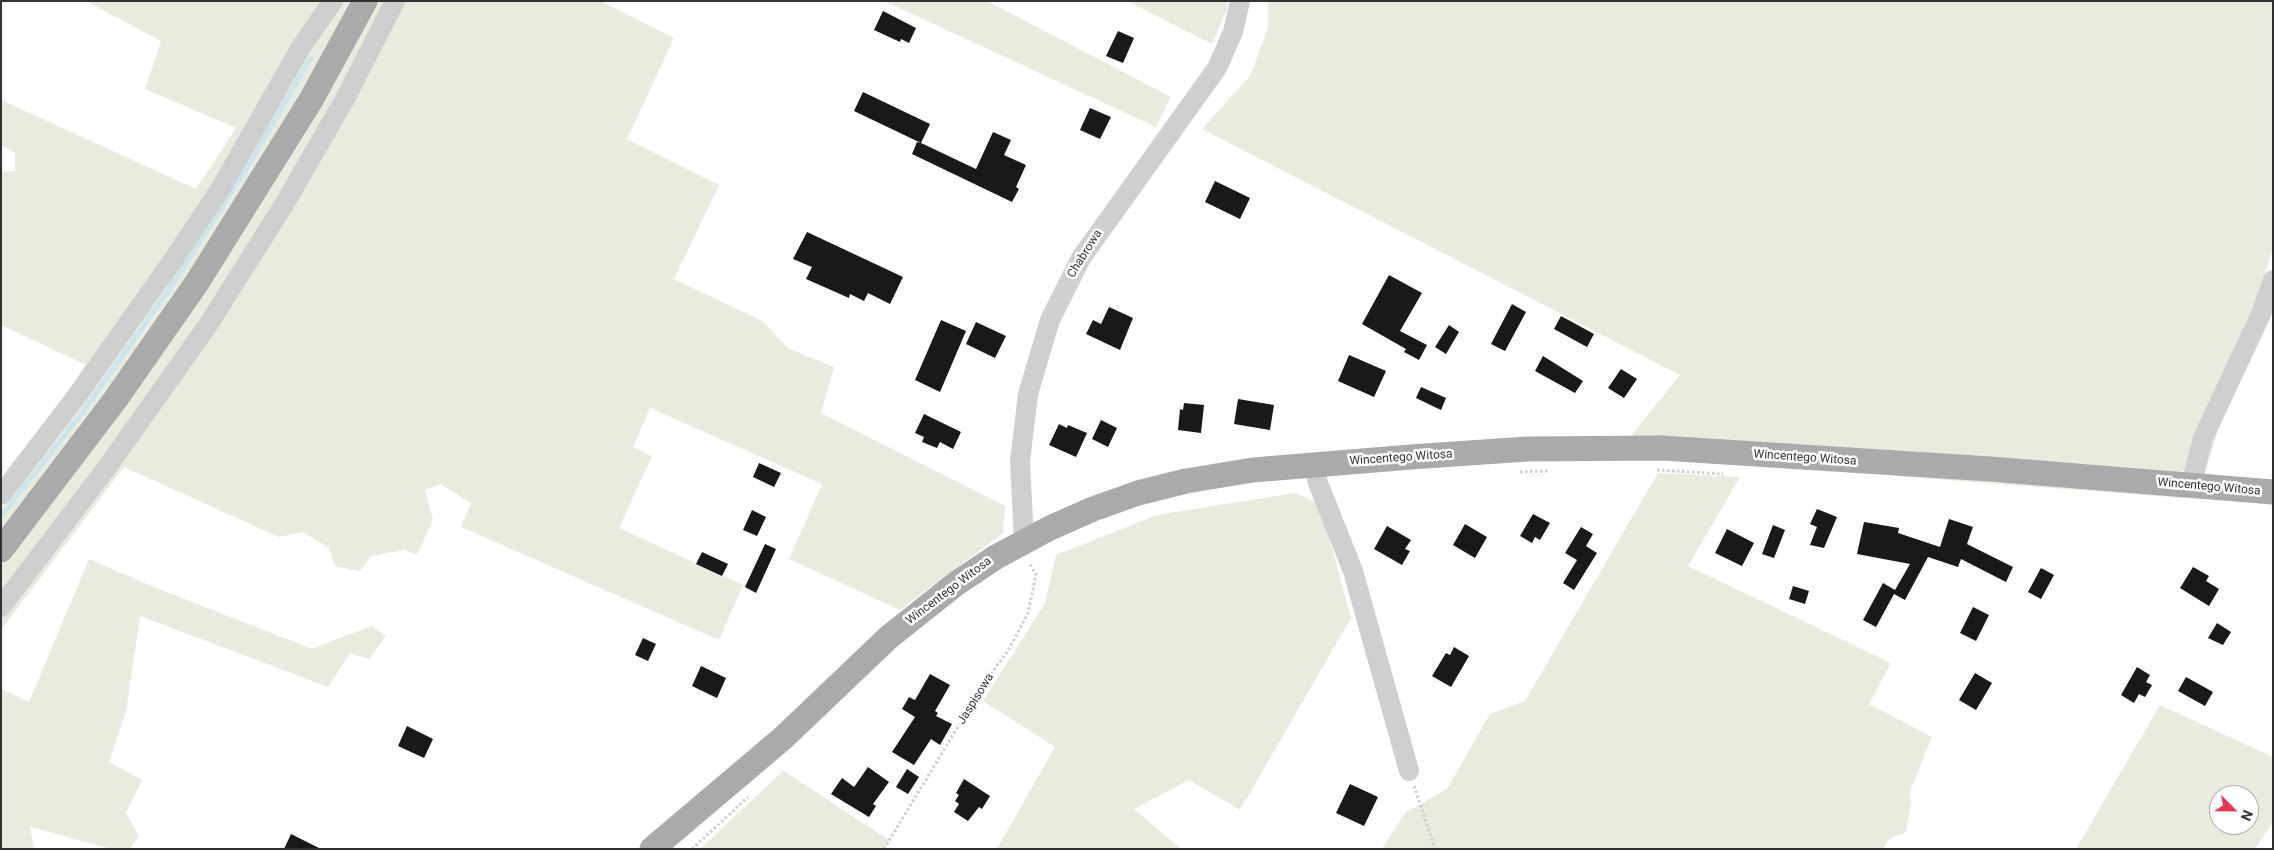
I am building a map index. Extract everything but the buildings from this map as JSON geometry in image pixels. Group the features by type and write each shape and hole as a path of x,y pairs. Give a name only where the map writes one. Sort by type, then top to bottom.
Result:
{"main road":[{"path":"1,550 115,400 196,284 311,100 364,1"},
{"name":"Wincentego Witosa","path":"652,849 783,738 889,637 957,583 1030,554 1093,509 1138,493 1186,480 1253,470 1313,464 1527,449 1662,448 2273,492"}],"street":[{"path":"1,494 76,397 173,260 221,188 301,47 334,1"},
{"path":"1,607 108,466 208,325 300,177 345,99 395,1"},
{"name":"Chabrowa","path":"1030,554 1020,461 1028,394 1050,320 1081,258 1217,68 1233,32 1240,1"},
{"path":"2191,485 2203,438 2261,314 2273,280"},
{"path":"1313,464 1318,483 1353,571 1409,771"}],"path":[{"path":"1650,470 1728,475"},
{"path":"1512,472 1552,471"},
{"path":"1022,566 1030,554"},
{"name":"Jaspisowa","path":"884,849 985,682 1009,649 1028,613 1036,575 1030,554"},
{"path":"1409,771 1435,849"},
{"path":"692,849 750,794"}],"shaded area":[{"path":"86,1 355,1 333,44 147,342 1,533 1,509 23,482 41,431 86,365 1,325 1,172 15,171 15,153 1,145 1,100 196,189 236,128 145,89 161,41"},
{"path":"375,1 601,1 674,38 627,139 719,185 674,279 762,321 788,348 834,367 821,413 1005,506 1003,533 900,610 789,559 822,484 650,408 633,447 652,456 619,528 743,585 719,640 461,527 471,503 440,484 425,490 433,520 417,555 404,550 371,556 360,571 335,566 329,548 303,532 279,537 124,467 1,630 1,566 69,479"},
{"path":"884,1 987,1 1171,97 1156,127"},
{"path":"1127,1 1227,1 1227,9 1212,44"},
{"path":"1268,1 2273,1 2273,248 2197,499 1906,477 1629,438 1680,375 1202,129 1250,76 1268,28"},
{"path":"1658,473 1740,477 1688,566 1891,663 1869,704 1932,737 1910,791 1911,802 1906,832 1889,839 1883,849 1382,849 1405,813 1447,789 1490,714 1525,701"},
{"path":"1295,493 1320,504 1351,618 1240,810 1189,780 1134,809 1181,849 997,849 1055,747 983,701 1045,603 1056,555 1157,515"},
{"path":"89,559 149,585 312,649 371,626 386,636 369,659 350,653 328,687 140,616 126,712 109,762 142,780 126,813 139,836 130,849 112,849 30,827 34,849 1,849 1,689 29,702"},
{"path":"2160,705 2273,757 2273,822 2255,849 2076,849"},
{"path":"783,771 889,840 882,849 700,849"}],"waterway":[{"path":"1,516 82,413 168,291 248,166 310,59"}]}
